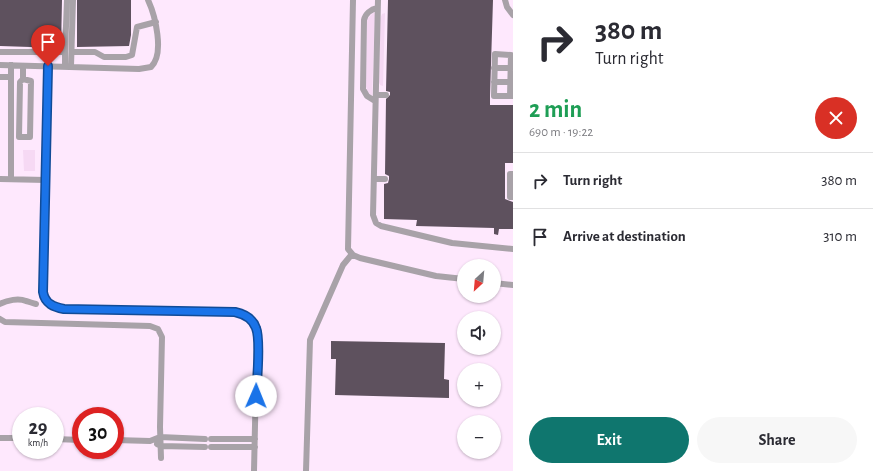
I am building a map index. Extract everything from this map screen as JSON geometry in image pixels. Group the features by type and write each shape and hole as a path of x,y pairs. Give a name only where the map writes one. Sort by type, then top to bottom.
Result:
{"street":[{"path":"67,0 69,52"},
{"path":"68,66 73,0"},
{"path":"0,65 139,69 151,67 155,62 157,49 156,22 148,0"},
{"path":"353,0 348,250 360,258 436,276 457,278"},
{"path":"378,0 374,221 379,226 452,243 513,249"},
{"path":"505,0 507,7 513,15"},
{"path":"378,8 372,10 365,17 363,89 371,99 386,95"},
{"path":"0,52 96,52 104,56 126,57 132,55 137,27 156,22"},
{"path":"495,54 511,55 511,96 494,96 494,68 495,54"},
{"path":"11,65 11,179"},
{"path":"23,66 23,79 20,82 18,137 30,137 31,81 23,79"},
{"path":"48,66 43,292 46,301 53,306 64,309 235,312 246,316 254,324 258,334 254,471"},
{"path":"494,68 510,68"},
{"path":"0,77 11,77"},
{"path":"494,82 510,82"},
{"path":"513,174 510,174 510,197 513,197"},
{"path":"0,179 46,180"},
{"path":"374,179 385,179"},
{"path":"306,471 310,340 343,265 352,254"},
{"path":"501,284 513,285"},
{"path":"0,304 13,300 25,300 36,304"},
{"path":"0,320 5,322 150,326 158,329 162,337 161,458"},
{"path":"150,441 160,437 255,439"},
{"path":"0,438 12,438"},
{"path":"124,440 150,441 161,446 255,448"}],"shaded area":[{"path":"0,0 513,0 513,471 0,471"},
{"path":"374,12 372,96 366,87 367,19"},
{"path":"385,13 383,86 380,85 379,82 380,19 382,14"},
{"path":"23,150 35,150 35,171 24,171"}],"building":[{"path":"0,0 62,0 61,48 0,46"},
{"path":"77,0 131,0 131,35 129,46 77,47"},
{"path":"388,0 493,0 490,105 513,105 513,163 505,163 505,199 513,202 513,229 499,229 498,235 494,234 494,228 416,226 417,220 384,219 384,184 388,183 389,179 389,176 385,174 386,99 390,95 390,92 386,91"},
{"path":"331,341 445,343 444,379 449,380 449,398 335,395 336,359 331,359"}],"route":[{"path":"48,66 43,292 46,301 53,306 64,309 235,312 242,314 252,321 257,331 256,396"}]}
